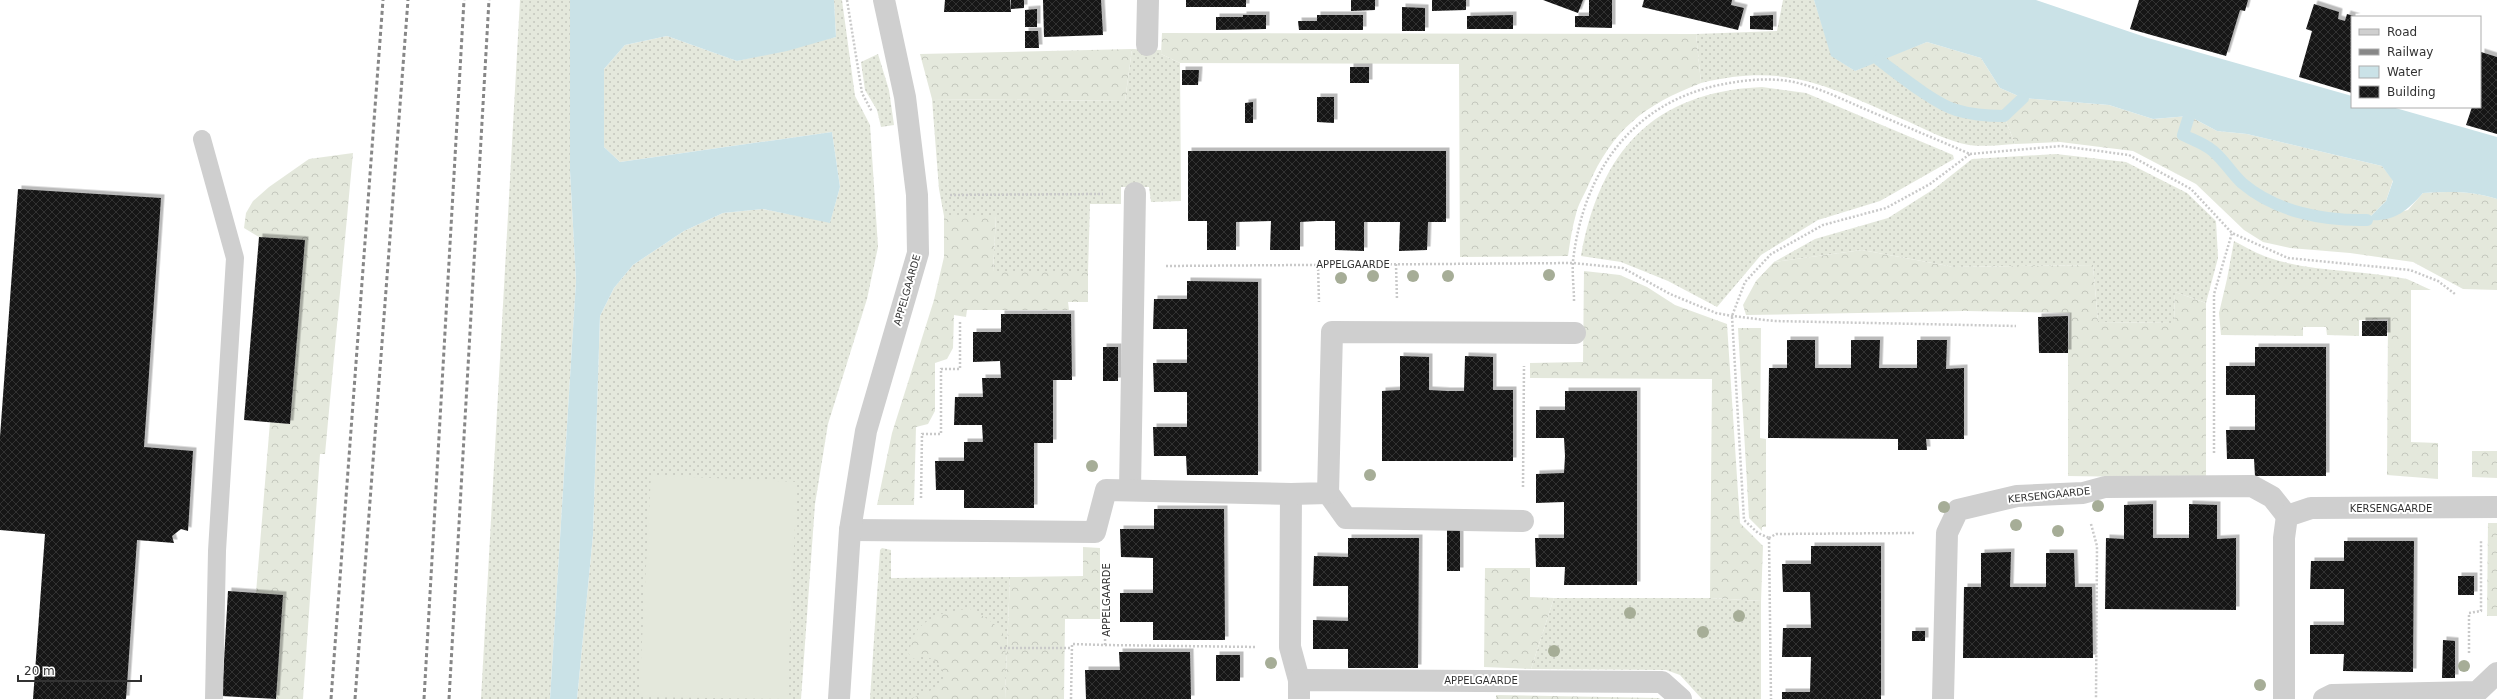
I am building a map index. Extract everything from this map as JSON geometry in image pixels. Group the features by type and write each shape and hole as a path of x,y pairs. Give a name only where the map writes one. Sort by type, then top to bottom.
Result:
{"street":[{"name":"APPELGAARDE","path":"838,699 850,530 866,431 918,253 917,195 905,97 884,0"},
{"path":"1147,45 1148,0"},
{"path":"1130,490 1135,193"},
{"path":"1523,521 1346,518 1328,493 1332,332 1524,334 1575,333"},
{"name":"KERSENGAARDE","path":"1943,699 1947,533 1958,510 2017,496 2083,493 2105,487 2214,485 2252,486 2272,497 2287,516 2311,508 2489,507"},
{"path":"850,530 1095,532 1106,490 1292,494 1328,493"},
{"name":"APPELGAARDE","path":"1292,494 1290,647 1299,689 1662,682 1681,699"},
{"path":"2284,699 2284,538 2287,516"},
{"path":"2324,699 2332,695 2477,692 2497,673"}],"lane":[{"path":"202,139 235,258 217,550 214,699"}],"path":[{"path":"847,0 862,93 873,113"},
{"path":"1573,263 1580,219 1591,189 1606,161 1622,138 1670,102 1700,89 1762,79 1794,82 1821,90 1970,154 2061,146 2129,155 2191,189 2232,233 2288,258 2410,270 2438,281 2455,294"},
{"path":"1769,538 1758,533 1744,520 1732,316 1745,282 1771,254 1823,225 1886,208 1930,184 1970,154"},
{"path":"917,195 1135,193"},
{"path":"2214,485 2214,294 2232,233"},
{"name":"APPELGAARDE","path":"1133,265 1573,263 1623,268 1670,294 1716,313 1732,316"},
{"path":"1732,316 1774,321 2016,326"},
{"path":"921,531 922,434 940,434 940,369 960,369 960,320"},
{"path":"1523,521 1524,334"},
{"path":"2083,493 2097,546 2096,699"},
{"path":"2477,692 2478,662 2468,652 2469,613 2481,611 2489,507"},
{"path":"1769,538 1776,534 1947,533"},
{"path":"1769,538 1771,699"},
{"name":"APPELGAARDE","path":"1071,648 1072,644 1106,645 1106,560"},
{"path":"1106,645 1290,647"},
{"path":"1000,648 1071,648 1071,699"}],"green space":[{"path":"520,0 570,0 570,171 576,281 550,699 481,699"},
{"path":"834,0 842,0 855,96 870,125 878,247 867,299 828,424 815,504 801,699 577,699 593,535 600,316 614,288 633,265 684,231 723,213 762,209 830,222 840,187 832,132 620,162 604,147 604,69 625,45 667,36 737,61 836,37"},
{"path":"1783,0 1814,0 1832,56 1855,71 1879,60 1917,88 1947,107 1974,114 2004,116 2015,144 1974,146 1953,141 1831,88 1808,81 1759,75 1732,77 1701,83 1696,34 1777,31"},
{"path":"1162,33 1696,34 1701,83 1663,100 1647,110 1632,121 1608,149 1578,207 1572,230 1568,256 1460,257 1459,64 1180,63 1161,54"},
{"path":"1927,42 1981,58 2000,88 2023,98 2109,105 2153,119 2189,116 2217,131 2247,134 2382,166 2393,180 2386,201 2367,220 2408,210 2423,193 2461,192 2479,194 2497,199 2497,290 2463,289 2413,262 2350,253 2290,248 2263,242 2244,230 2196,184 2133,151 2060,142 2015,144 2004,116 1954,110 1910,83 1879,60"},
{"path":"1132,49 1161,50 1161,54 1180,63 1181,201 1151,202 1149,187 1121,187 1121,204 1090,204 1088,272 993,272 996,216 944,216 939,189 932,99 1125,101"},
{"path":"1132,49 1125,101 932,99 920,54"},
{"path":"878,54 889,90 894,125 881,127 877,110 865,90 861,62"},
{"path":"1762,87 1806,93 1953,155 1954,159 1880,201 1818,220 1761,255 1717,307 1668,281 1621,262 1581,256 1590,219 1602,186 1618,158 1637,134 1661,115 1690,101 1723,91"},
{"path":"353,153 325,454 320,454 303,699 276,699 283,595 256,593 270,422 290,424 305,241 259,237 244,228 246,213 253,201 269,187 309,159"},
{"path":"2056,154 2126,162 2187,193 2216,221 2218,258 2206,303 2175,292 2174,323 2098,322 2093,265 1954,267 1862,250 1774,262 1815,239 1888,218 1934,189 1972,159"},
{"path":"944,216 996,216 993,272 1088,272 1088,302 1068,302 1069,310 967,310 966,317 954,315 953,348 947,359 935,363 935,411 928,424 916,427 914,505 877,505 892,433 934,300 944,257"},
{"path":"2234,241 2273,259 2289,263 2322,269 2407,279 2227,279"},
{"path":"1862,250 1954,267 2093,265 2098,322 2174,323 2175,292 2206,303 2206,478 2068,476 2068,353 2070,313 1965,311 1746,315 1743,305 1756,281 1774,262"},
{"path":"1584,271 1620,275 1647,287 1675,305 1727,324 1740,523 1763,546 1761,601 1710,598 1712,379 1530,378 1530,363 1583,362"},
{"path":"2227,279 2407,279 2431,290 2411,290 2411,442 2438,443 2438,479 2387,475 2388,319 2359,320 2359,336 2327,335 2326,327 2303,327 2303,336 2221,335 2219,313"},
{"path":"1738,328 1761,328 1760,438 1766,439 1766,527 1762,527 1762,531 1749,518"},
{"path":"2472,451 2497,451 2497,478 2472,477"},
{"path":"651,475 797,482 787,699 639,697"},
{"path":"2488,523 2497,523 2497,616 2487,616"},
{"path":"1083,547 1100,548 1100,619 1065,619 1064,699 1005,699 1010,577 1083,576"},
{"path":"882,548 891,550 891,578 1010,577 1005,699 870,699 880,550"},
{"path":"1485,568 1530,568 1530,597 1554,598 1531,669 1484,667"},
{"path":"1554,598 1710,598 1761,601 1761,699 1702,699 1680,675 1666,670 1531,669"},
{"path":"970,609 987,618 1001,631 1004,637 1006,654 1003,699 910,699 939,687 944,676 937,662 924,657 914,659 908,653 916,632 927,621 940,614"},
{"path":"1496,695 1658,698 1661,699 1496,699"}],"water":[{"path":"570,0 834,0 836,37 787,51 737,61 667,36 625,45 604,69 604,147 620,162 832,132 840,187 830,223 763,209 723,213 684,231 633,265 614,288 600,316 593,535 577,699 550,699 576,281 570,171"},
{"path":"1814,0 2036,0 2148,38 2351,96 2351,108 2396,108 2497,137 2497,199 2479,194 2461,192 2423,193 2411,206 2399,214 2385,219 2367,220 2386,201 2393,181 2382,166 2247,134 2217,131 2189,116 2153,119 2109,105 2023,98 2000,88 1981,58 1927,42 1855,71 1831,56"}],"building":[{"path":"945,0 1010,0 1011,12 944,12"},
{"path":"1011,0 1024,0 1024,8 1011,9"},
{"path":"1043,0 1101,0 1103,35 1044,37"},
{"path":"1186,0 1246,0 1246,7 1186,7"},
{"path":"1351,0 1375,0 1375,10 1351,11"},
{"path":"1432,0 1466,0 1466,10 1432,11"},
{"path":"1543,0 1583,0 1578,13"},
{"path":"1589,0 1612,0 1612,28 1575,27 1575,16 1589,16"},
{"path":"1644,0 1732,0 1731,5 1744,8 1738,30 1642,7"},
{"path":"2139,0 2248,0 2245,11 2240,10 2226,56 2130,29"},
{"path":"2314,4 2339,12 2338,19 2345,21 2347,14 2354,16 2351,16 2351,93 2299,77 2312,31 2306,29"},
{"path":"1402,7 1425,8 1425,31 1402,31"},
{"path":"1037,9 1037,27 1025,27 1025,10"},
{"path":"1243,15 1266,15 1266,29 1216,30 1216,17 1243,17"},
{"path":"1317,15 1363,15 1363,30 1299,30 1298,21 1317,21"},
{"path":"1513,15 1513,29 1467,29 1467,16"},
{"path":"1773,15 1773,30 1750,29 1750,16"},
{"path":"1025,31 1038,31 1039,48 1025,48"},
{"path":"2481,52 2497,57 2497,134 2466,125 2472,108 2481,108"},
{"path":"1350,67 1369,67 1369,83 1350,83"},
{"path":"1182,70 1199,70 1198,85 1182,85"},
{"path":"1317,97 1334,97 1334,123 1317,122"},
{"path":"1253,102 1253,123 1245,123 1245,103"},
{"path":"1188,151 1446,151 1446,222 1428,222 1427,250 1399,251 1400,222 1364,222 1364,251 1335,250 1335,221 1317,221 1300,222 1300,250 1270,250 1271,221 1236,222 1236,250 1207,250 1207,221 1188,221"},
{"path":"18,189 161,198 144,447 193,451 188,531 181,529 172,536 174,543 137,540 126,699 33,699 45,534 0,530 0,437"},
{"path":"259,237 305,240 290,424 244,420"},
{"path":"1187,281 1258,282 1258,475 1187,475 1186,456 1154,456 1153,427 1187,427 1187,392 1154,392 1153,363 1187,363 1187,329 1153,329 1154,299 1187,299"},
{"path":"1001,314 1071,314 1072,380 1053,380 1053,443 1034,443 1034,508 964,508 964,490 936,490 935,461 964,461 964,442 983,442 982,425 954,425 955,397 983,397 982,378 1001,378 1000,361 973,362 973,332 1001,332"},
{"path":"2068,316 2068,353 2039,353 2038,317"},
{"path":"2362,321 2387,321 2387,336 2362,336"},
{"path":"1787,340 1815,340 1815,368 1851,368 1851,340 1880,340 1879,368 1917,368 1917,340 1947,340 1946,369 1964,368 1964,439 1926,439 1927,450 1898,450 1898,439 1768,438 1769,368 1787,368"},
{"path":"1103,347 1118,347 1118,381 1103,381"},
{"path":"2255,347 2326,347 2326,476 2255,476 2254,459 2227,459 2226,430 2255,430 2255,395 2226,395 2226,366 2255,366"},
{"path":"1400,356 1429,357 1429,390 1447,391 1464,391 1465,356 1493,357 1493,390 1513,390 1513,461 1382,461 1382,391 1400,390"},
{"path":"1565,391 1637,391 1637,585 1564,585 1565,567 1536,567 1535,538 1564,538 1564,502 1536,503 1536,474 1564,473 1565,456 1564,438 1536,438 1536,410 1565,410"},
{"path":"2153,504 2153,538 2189,538 2189,504 2217,505 2217,539 2236,538 2236,610 2105,609 2106,538 2124,539 2124,505"},
{"path":"1154,509 1224,509 1225,640 1153,640 1153,622 1120,622 1120,593 1153,593 1153,558 1121,557 1120,529 1154,529"},
{"path":"1447,530 1460,530 1460,571 1447,571"},
{"path":"1348,538 1419,538 1418,668 1348,668 1348,649 1313,649 1313,620 1348,621 1348,586 1313,586 1314,556 1348,557"},
{"path":"2344,541 2414,541 2413,672 2343,671 2344,654 2310,654 2310,625 2344,625 2344,589 2310,589 2311,561 2344,561"},
{"path":"1811,546 1881,546 1881,699 1782,699 1782,692 1810,692 1811,657 1782,657 1783,628 1811,628 1810,592 1783,592 1782,564 1811,564"},
{"path":"2011,552 2010,587 2046,587 2046,553 2074,553 2075,587 2092,587 2093,658 1963,658 1964,587 1981,587 1981,553"},
{"path":"2458,576 2474,576 2474,595 2458,595"},
{"path":"228,591 283,595 276,699 222,696"},
{"path":"1912,631 1925,631 1925,641 1912,641"},
{"path":"2443,640 2455,641 2455,678 2442,678"},
{"path":"1119,652 1190,652 1191,699 1086,699 1085,670 1120,670"},
{"path":"1216,655 1240,655 1240,681 1216,681"}],"waterway":[{"path":"1879,60 1938,102 1962,112 1980,115 2004,116 2023,98"},
{"path":"2189,116 2183,135 2203,144 2213,151 2238,179 2255,193 2285,208 2301,213 2334,219 2367,220"}],"railway":[{"path":"331,699 383,0"},
{"path":"355,699 408,0"},
{"path":"424,699 464,0"},
{"path":"449,699 489,0"}]}
